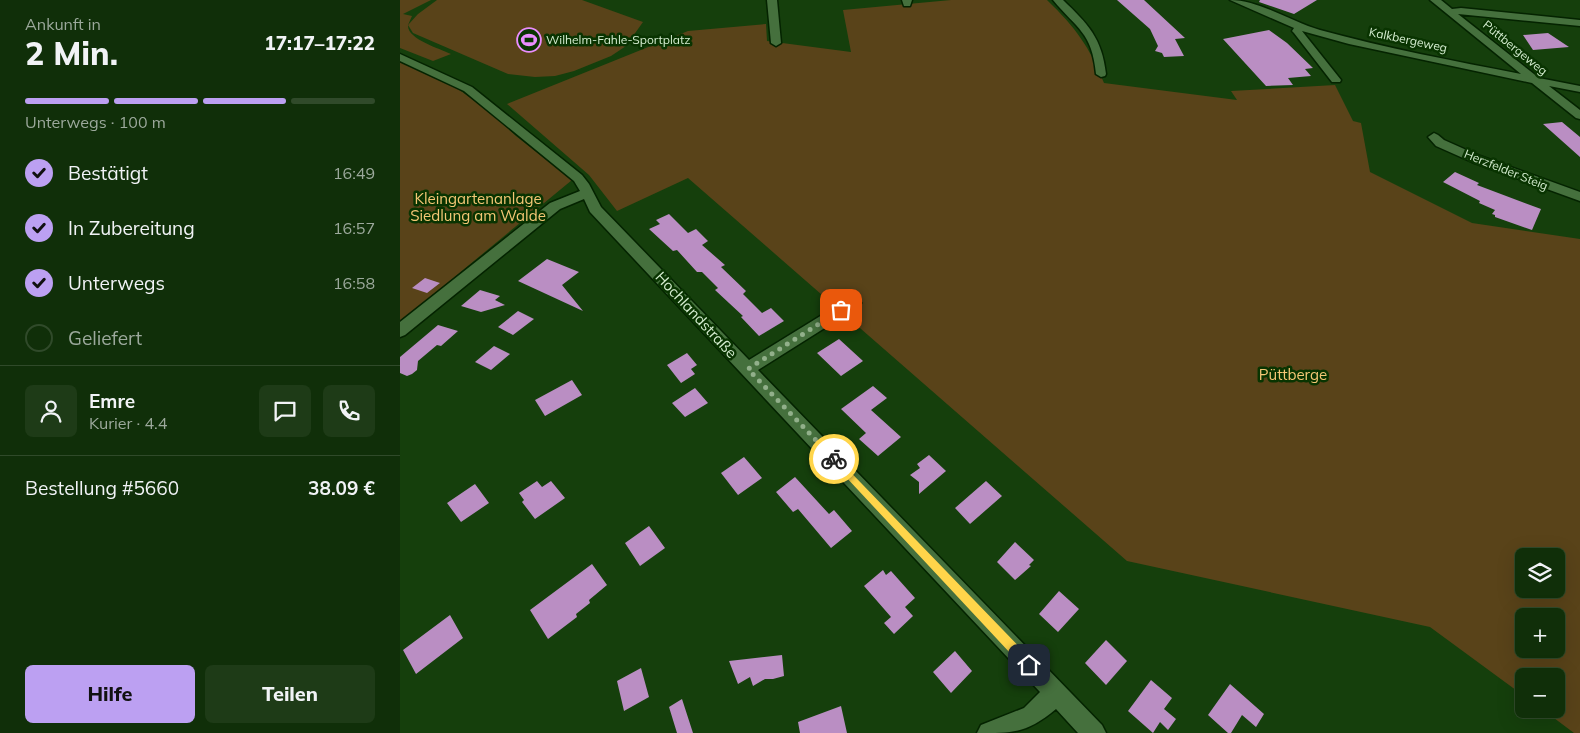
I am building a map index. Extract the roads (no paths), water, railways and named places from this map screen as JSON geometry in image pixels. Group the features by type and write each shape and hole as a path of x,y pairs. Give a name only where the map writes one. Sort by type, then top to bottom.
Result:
{"street":[{"path":"772,0 776,44"},
{"path":"1058,0 1092,35 1098,51 1101,74"},
{"name":"Kalkbergeweg","path":"1235,0 1300,27 1376,48 1580,88"},
{"name":"Püttbergeweg","path":"1435,0 1580,116"},
{"path":"1450,12 1580,23"},
{"path":"1300,27 1298,31 1336,80"},
{"name":"Hochlandstraße","path":"400,58 468,89 578,178 595,209 931,559 1094,733"},
{"name":"Herzfelder Steig","path":"1434,137 1440,143 1476,159 1580,197"},
{"path":"400,332 555,206 587,193"},
{"path":"748,369 853,303"},
{"path":"988,733 1032,716 1056,693"}],"place":[{"name":"Wilhelm-Fahle-Sportplatz","path":"529,40"}],"park label":[{"name":"Kleingartenanlage Siedlung am Walde","path":"478,208"},
{"name":"Püttberge","path":"1293,375"}]}
